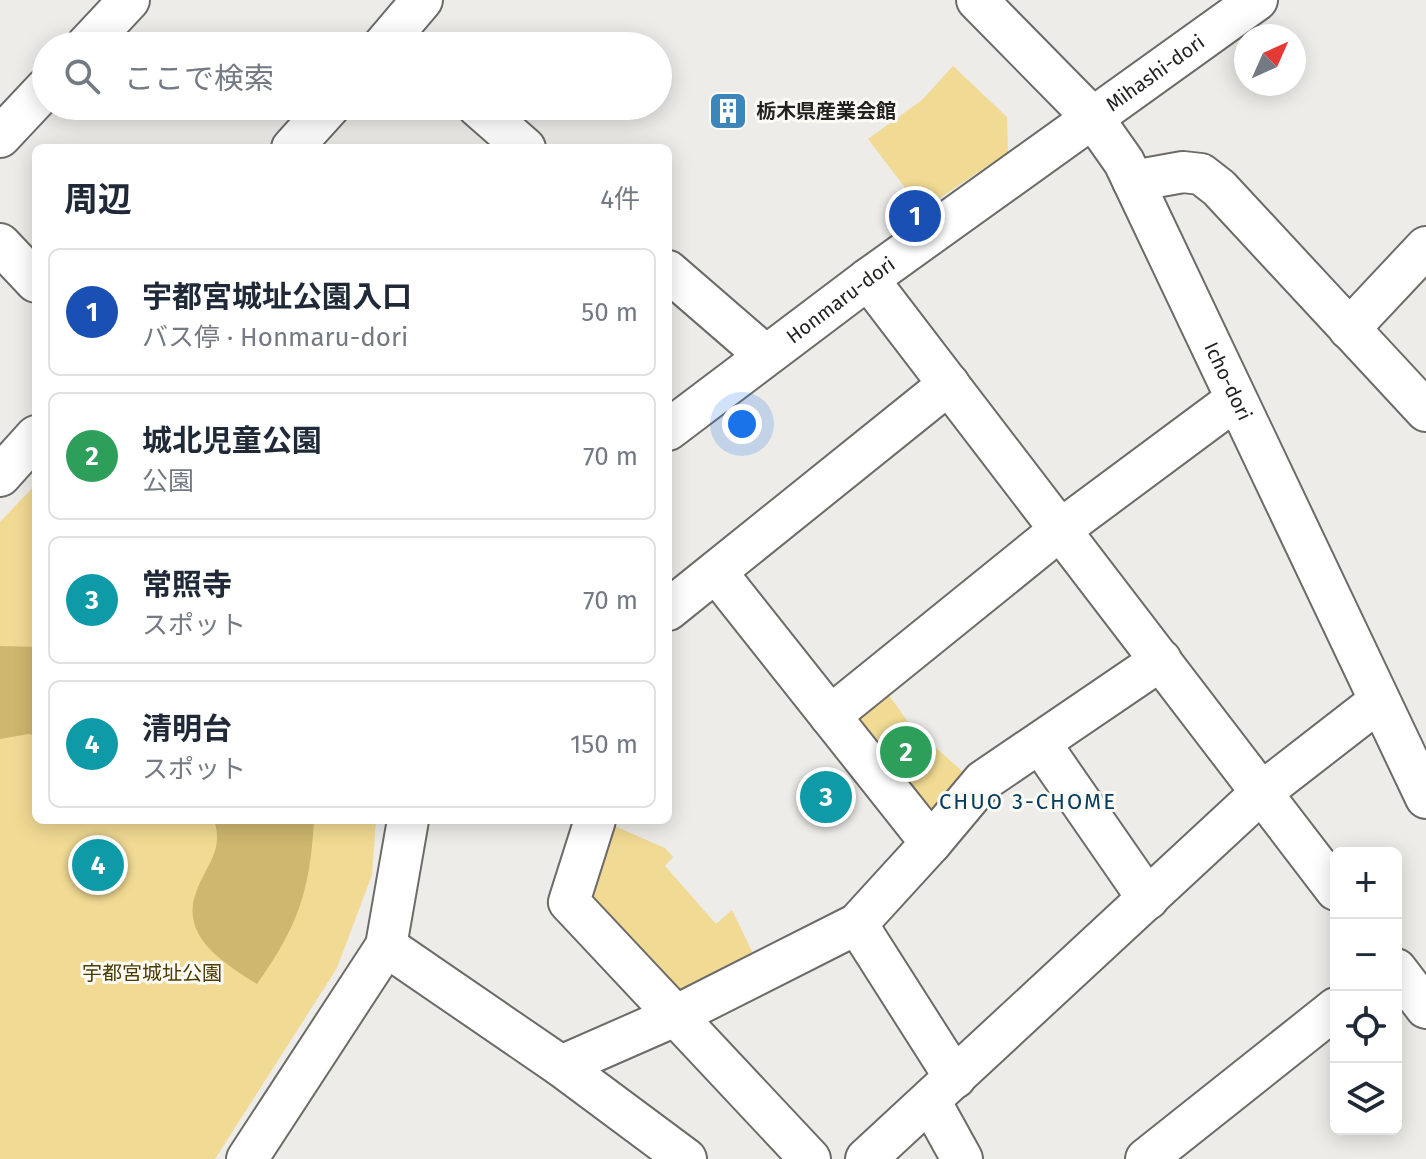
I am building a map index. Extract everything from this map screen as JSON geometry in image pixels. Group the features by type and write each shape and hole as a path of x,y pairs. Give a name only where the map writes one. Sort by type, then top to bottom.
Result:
{"street":[{"path":"99,32 129,0"},
{"path":"401,32 422,0"},
{"name":"Icho-dori","path":"977,0 1110,139 1133,181 1426,798"},
{"name":"Mihashi-dori","path":"1093,118 1257,0"},
{"path":"0,137 32,103"},
{"name":"Honmaru-dori","path":"672,427 868,279 1093,118"},
{"path":"296,144 317,120"},
{"path":"493,120 520,144"},
{"path":"1133,181 1183,172 1201,174 1219,188 1349,329 1418,390"},
{"path":"0,244 32,278"},
{"path":"1349,329 1426,247"},
{"path":"672,274 765,355"},
{"path":"868,279 1330,882"},
{"path":"672,607 949,384"},
{"path":"830,716 1060,530 1235,400"},
{"path":"0,476 32,440"},
{"path":"716,572 931,843"},
{"path":"561,1066 675,1016 857,924 983,781 1161,660"},
{"path":"866,1159 1262,792 1378,702"},
{"path":"1040,743 1148,899"},
{"path":"247,1159 386,946 407,824"},
{"path":"594,824 569,902 810,1159"},
{"path":"857,924 943,1090 962,1159"},
{"path":"386,946 561,1066 686,1159"},
{"path":"1402,977 1426,1008"},
{"path":"1146,1159 1330,1013"}],"green space":[{"path":"953,66 1007,117 1008,152 922,210 868,139 922,100"},
{"name":"宇都宮城址公園","path":"32,488 32,824 376,824 372,875 337,968 215,1159 0,1159 0,522"},
{"path":"888,694 911,726 969,777 932,822 851,727 858,714"},
{"path":"610,824 665,848 673,857 665,866 716,924 732,910 758,964 681,1002 587,897"}],"shaded area":[{"path":"0,646 32,647 32,735 0,739"},
{"path":"215,824 314,824 309,868 299,907 283,944 257,984 231,967 208,946 194,921 193,906 197,890 216,848"}],"place":[{"name":"栃木県産業会館","path":"728,111"},
{"name":"宇都宮城址公園入口","path":"915,216"},
{"name":"城北児童公園","path":"906,752"},
{"name":"常照寺","path":"826,797"},
{"name":"清明台","path":"98,865"}],"district":[{"name":"CHUO 3-CHOME","path":"1028,801"}]}
